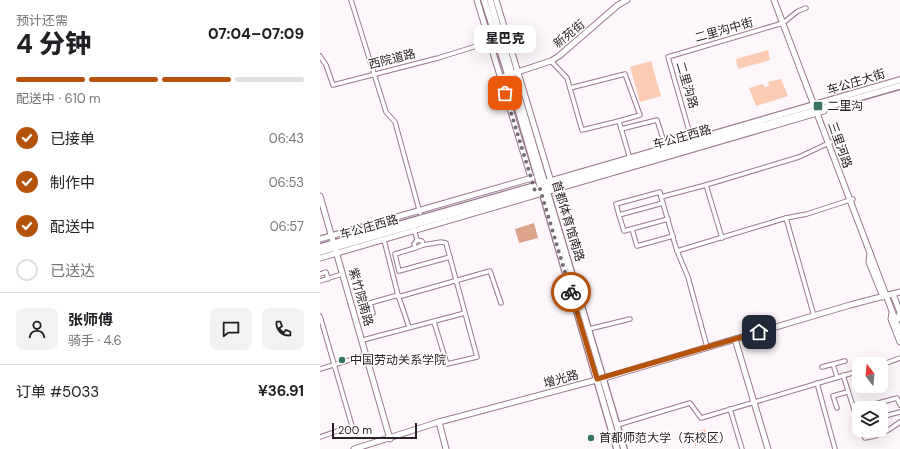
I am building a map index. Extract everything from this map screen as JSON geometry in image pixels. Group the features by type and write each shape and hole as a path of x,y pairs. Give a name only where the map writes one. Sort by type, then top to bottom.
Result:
{"main road":[{"name":"首都体育馆南路","path":"484,0 512,74"},
{"name":"首都体育馆南路","path":"490,0 616,449"},
{"name":"车公庄大街","path":"818,109 900,80"},
{"name":"车公庄大街","path":"818,109 900,86"},
{"name":"车公庄西路","path":"320,252 336,249 818,109"},
{"name":"车公庄西路","path":"543,188 666,148 818,109"},
{"path":"767,124 776,125"},
{"name":"首都体育馆南路","path":"543,188 589,329 624,449"},
{"name":"车公庄西路","path":"320,247 336,249"}],"street":[{"path":"351,0 386,112 395,122 420,212"},
{"name":"首都体育馆南路","path":"477,0 532,178 543,188"},
{"name":"首都体育馆南路","path":"496,0 512,74"},
{"name":"新苑街","path":"500,78 551,61 567,51 618,6 627,0"},
{"name":"三里河路","path":"774,0 818,109 870,252 899,322"},
{"name":"三里河路","path":"778,0 784,22"},
{"name":"二里沟中街","path":"668,57 784,22 798,11 806,8"},
{"name":"西院道路","path":"320,56 326,65 333,85 438,58 486,43"},
{"name":"二里沟路","path":"668,57 692,141"},
{"path":"551,61 567,78 582,130 640,115"},
{"path":"570,88 625,74 642,123"},
{"path":"543,188 776,125 818,109"},
{"path":"619,120 630,159"},
{"path":"621,129 657,120 666,148"},
{"path":"662,197 799,157 830,142"},
{"path":"320,239 420,212 532,178"},
{"path":"706,185 722,238"},
{"path":"668,219 624,231 616,204 660,192 662,197 677,251 688,278 707,347"},
{"name":"紫竹院南路","path":"320,196 363,340 366,356"},
{"path":"677,251 786,218 807,214 850,200"},
{"name":"三里河路","path":"850,200 888,296 892,312 900,332"},
{"path":"619,215 663,203"},
{"path":"786,218 814,316"},
{"path":"320,258 336,249 384,240 413,226 417,240 414,244 415,248"},
{"path":"632,229 637,246 673,236"},
{"path":"384,240 398,296 409,327"},
{"path":"417,240 422,241 423,245"},
{"path":"434,322 447,364 477,357 450,257 446,243 441,242 423,245 395,254 399,271 450,257"},
{"name":"紫竹院南路","path":"336,249 390,439"},
{"path":"373,312 370,303 491,271 501,303"},
{"path":"320,274 326,272 328,279"},
{"path":"320,281 342,274"},
{"name":"增光路","path":"354,449 390,439 439,422 604,378 850,304 900,292"},
{"name":"三里河路","path":"892,312 891,319 900,342"},
{"path":"363,340 465,313"},
{"path":"320,316 352,426 320,436"},
{"path":"589,329 630,318"},
{"path":"734,339 755,401 768,449"},
{"path":"320,369 366,356"},
{"path":"888,362 900,358"},
{"path":"822,367 845,361"},
{"path":"833,364 837,377"},
{"path":"617,425 690,403 701,418 852,373"},
{"path":"842,375 847,392 850,393 852,401"},
{"path":"817,383 835,449"},
{"path":"837,408 834,396 847,392"},
{"path":"886,401 897,398 900,405"},
{"path":"730,409 742,449"},
{"path":"888,415 900,412"},
{"path":"439,422 446,449"},
{"path":"888,429 900,422"}],"shaded area":[{"path":"768,50 770,60 738,69 736,59"},
{"path":"651,61 661,96 640,102 630,67"},
{"path":"781,79 788,96 756,106 749,88 763,84 764,87 769,86 768,82"},
{"path":"534,223 538,238 519,243 515,229"},
{"path":"705,429 709,441 695,446 691,433"}],"way so far":[{"path":"505,93 535,191 540,189 571,292"}],"place":[{"name":"星巴克","path":"505,93"},
{"name":"二里沟","path":"818,106"},
{"name":"中国劳动关系学院","path":"342,360"},
{"name":"首都师范大学（东校区）","path":"591,438"}],"route":[{"path":"571,292 597,379 759,332"}]}
